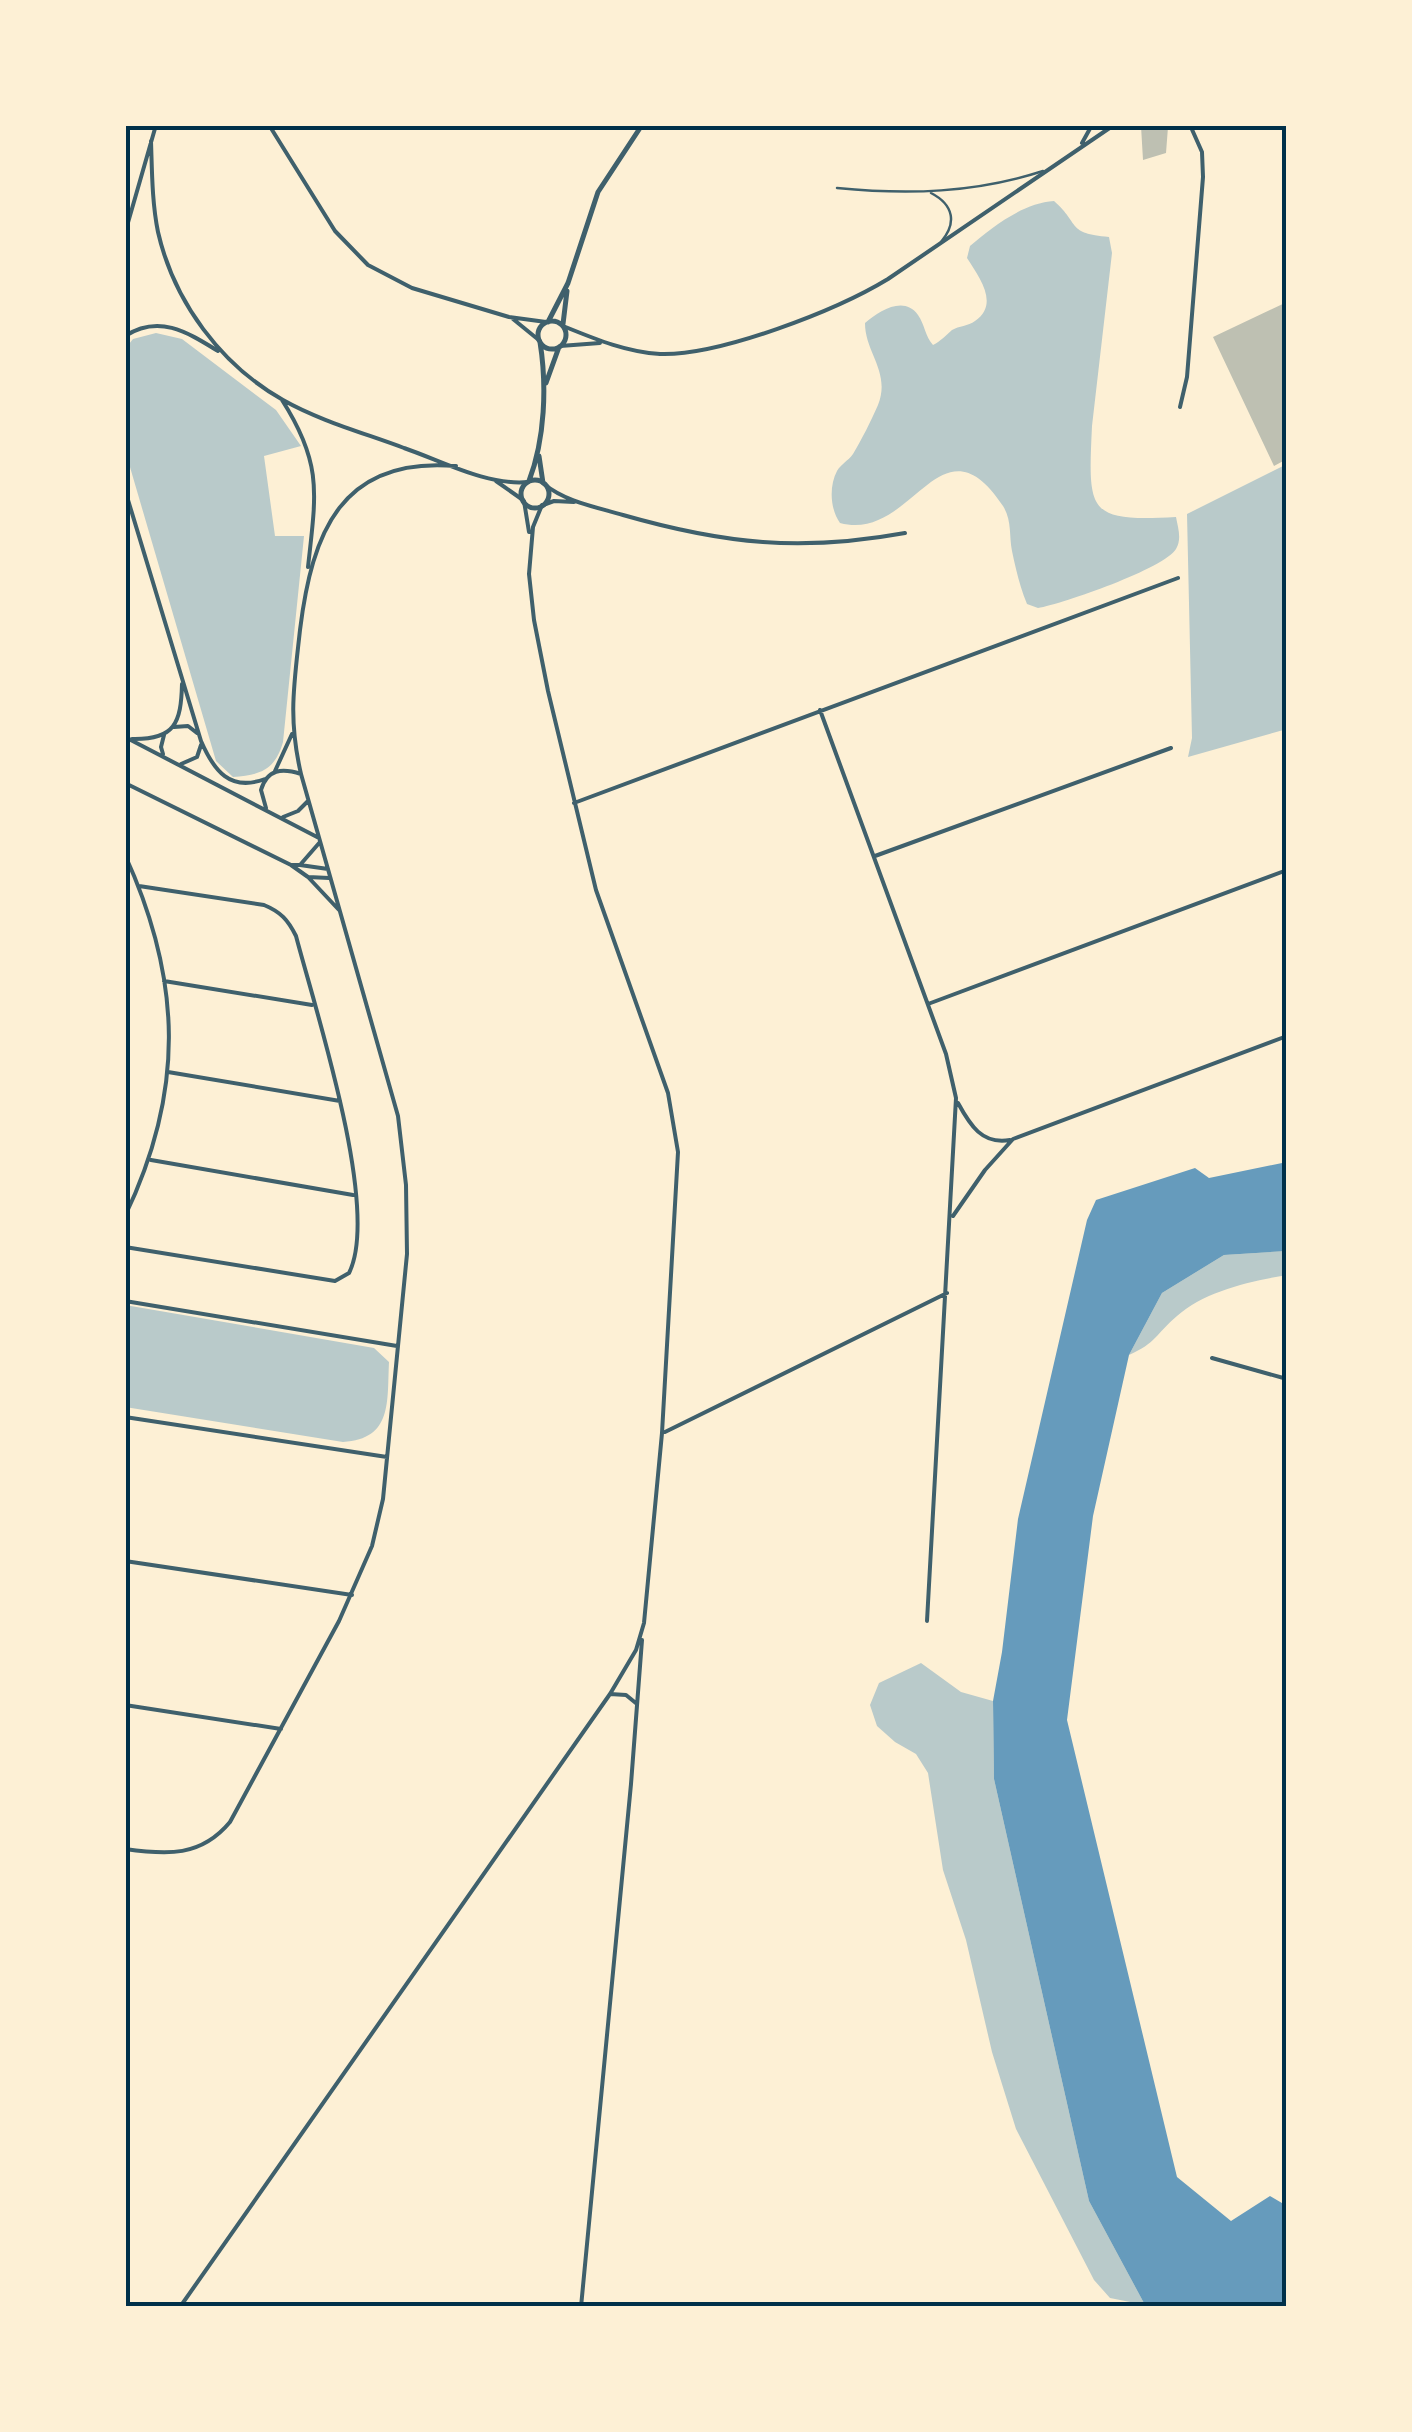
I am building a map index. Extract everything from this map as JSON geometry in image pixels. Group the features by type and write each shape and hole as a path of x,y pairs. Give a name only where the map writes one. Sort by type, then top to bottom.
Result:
{"street":[{"path":"125,233 156,125"},
{"path":"270,125 335,231 368,265 412,288 509,317 563,326 642,352 670,354 736,340 860,296 1114,125"},
{"path":"530,542 522,488 529,482 538,442 544,390 540,328 568,283 598,192 642,125"},
{"path":"1080,145 1092,125"},
{"path":"1180,407 1188,377 1203,164 1190,125"},
{"path":"151,141 154,205 166,256 191,310 222,353"},
{"path":"544,390 566,335 563,326 568,283"},
{"path":"509,317 546,348 606,343"},
{"path":"125,336 142,327 175,327 222,353 282,400 348,428 492,478 544,483 579,502"},
{"path":"125,1849 170,1854 200,1847 234,1816 352,1595 378,1523 387,1457 408,1220 403,1152 390,1084 292,734 292,694 315,505 313,464 302,434 282,400"},
{"path":"538,442 548,494 534,520 530,542 534,620 604,920 668,1093 676,1130 678,1196 662,1441 581,2307"},
{"path":"306,583 325,528 360,488 406,467 456,466"},
{"path":"492,478 530,506 559,500 579,502 682,532 761,544 834,542 906,532"},
{"path":"125,490 200,739 211,764 232,782 252,784 287,770 301,774"},
{"path":"574,803 1178,578"},
{"path":"126,738 152,739 174,727 180,713 182,678"},
{"path":"820,710 928,1004 956,1098 927,1620"},
{"path":"174,727 188,726 200,739"},
{"path":"275,772 292,734"},
{"path":"164,735 161,747 166,758"},
{"path":"126,738 266,808 320,840"},
{"path":"181,764 196,757 200,739"},
{"path":"875,856 1171,748"},
{"path":"265,779 261,796 266,808"},
{"path":"125,782 292,865 342,914"},
{"path":"283,817 298,811 308,800"},
{"path":"300,865 320,840"},
{"path":"125,854 139,886 164,981 169,1028 161,1120 150,1160 125,1216"},
{"path":"292,865 328,869"},
{"path":"928,1004 1287,870"},
{"path":"308,877 331,878"},
{"path":"125,1247 335,1281 349,1274 358,1239 340,1101 296,936 283,914 264,905 139,886"},
{"path":"164,981 314,1005"},
{"path":"956,1098 980,1134 993,1141 1013,1139 1287,1036"},
{"path":"168,1072 340,1101"},
{"path":"952,1218 985,1170 1013,1139"},
{"path":"150,1160 355,1195"},
{"path":"662,1433 948,1292"},
{"path":"125,1301 398,1346"},
{"path":"1212,1358 1287,1379"},
{"path":"125,1417 387,1457"},
{"path":"125,1560 352,1595"},
{"path":"180,2307 610,1694 642,1635"},
{"path":"610,1694 626,1695 637,1705"},
{"path":"125,1705 282,1729"}],"lane":[{"path":"837,188 930,193 1015,180 1046,170"},
{"path":"930,193 944,200 952,216 949,232 940,243"}],"shaded area":[{"path":"1054,201 1080,230 1109,237 1112,253 1092,426 1093,494 1099,506 1109,513 1125,517 1176,517 1179,537 1176,549 1153,566 1090,593 1038,608 1027,604 1022,591 1006,511 981,480 961,471 943,475 887,515 865,524 840,523 834,511 832,490 837,471 856,448 881,393 880,372 865,323 884,310 906,306 918,315 933,345 952,330 975,321 987,299 967,258 970,246 1020,211"},
{"path":"156,333 182,339 276,410 301,446 264,456 275,536 304,536 283,742 271,765 251,775 233,777 216,761 125,450 125,349 133,339"},
{"path":"1287,464 1287,729 1188,757 1192,738 1187,514"},
{"path":"1287,1251 1287,1275 1244,1284 1201,1300 1177,1316 1151,1342 1129,1355 1162,1293 1224,1255"},
{"path":"125,1305 374,1348 389,1362 384,1416 371,1434 343,1442 125,1407"},
{"path":"921,1663 961,1692 993,1701 994,1779 1089,2201 1145,2305 1110,2298 1094,2280 1016,2129 992,2052 966,1940 943,1870 928,1773 916,1754 877,1726 870,1705 879,1683"}],"water":[{"path":"1287,1162 1287,1251 1224,1255 1162,1293 1129,1355 1093,1516 1067,1720 1177,2177 1231,2221 1270,2196 1287,2206 1287,2307 1150,2307 1145,2305 1089,2201 994,1779 993,1701 1018,1519 1087,1220 1096,1200 1195,1168 1209,1178"}],"building":[{"path":"1141,126 1168,127 1166,153 1143,160"},
{"path":"1287,302 1287,459 1274,466 1213,337"}]}
